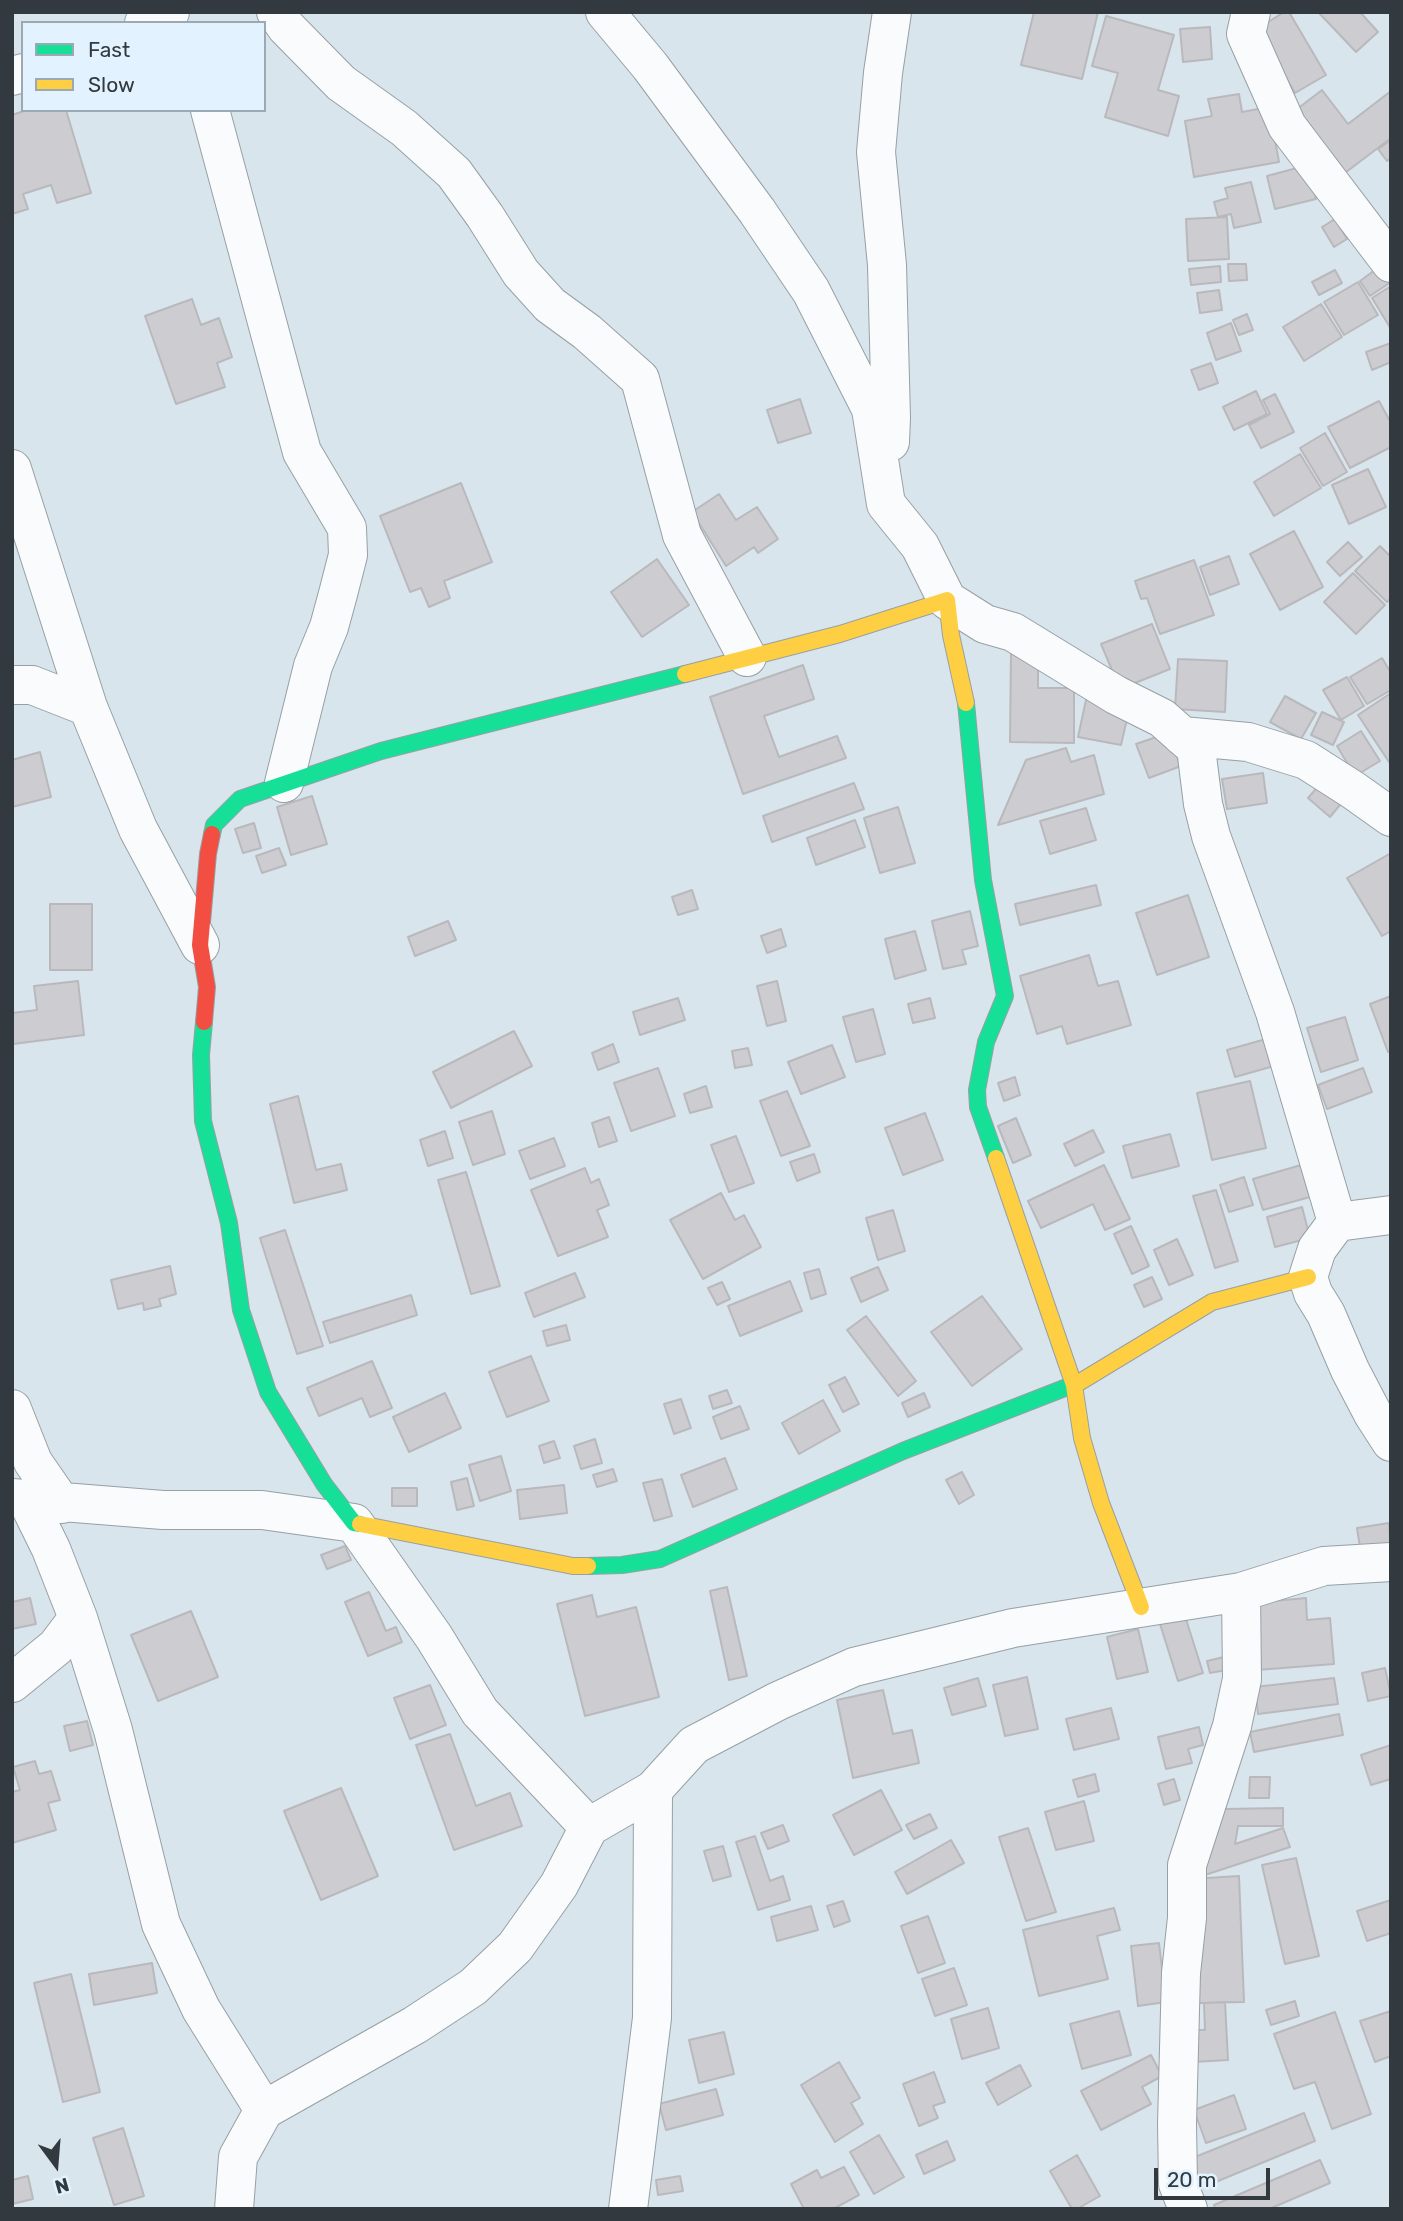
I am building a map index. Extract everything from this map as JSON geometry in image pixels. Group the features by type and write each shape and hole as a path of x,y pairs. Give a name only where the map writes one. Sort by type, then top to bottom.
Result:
{"street":[{"path":"149,21 170,12"},
{"path":"276,12 286,27 341,83 404,128 453,173 522,273 550,305 587,332 640,379 682,535 747,657"},
{"path":"605,12 757,211 811,291 871,410 886,505 920,546 947,600 951,635 967,706 983,880 1005,996 986,1042 977,1090 978,1107 1074,1385 1082,1438 1101,1503 1142,1607"},
{"path":"886,505 891,418 890,362 887,265 876,152 892,12"},
{"path":"1251,12 1246,34 1287,126 1391,263"},
{"path":"211,112 302,452 347,528 348,555 329,627 313,666 284,783"},
{"path":"12,469 88,707 138,828 200,945"},
{"path":"589,1827 480,1712 434,1637 324,1484 268,1392 241,1310 229,1223 203,1121 201,1055 207,987 200,945 208,854 214,825 240,799 381,751 840,634 947,600 985,624 1013,632 1116,695 1161,718 1196,748 1203,804 1212,836 1275,1012 1338,1222"},
{"path":"12,685 32,685 88,707"},
{"path":"1182,736 1248,743 1306,761 1391,817"},
{"path":"1391,1215 1338,1222 1317,1249 1308,1277 1350,1370 1391,1442"},
{"path":"34,1501 163,1510 262,1510 354,1523 573,1566 622,1565 660,1559 902,1451 1074,1385 1212,1302 1308,1277"},
{"path":"12,1409 33,1462 34,1501 78,1618 113,1730 161,1924 201,2009 264,2110"},
{"path":"234,2209 238,2157 264,2110 404,2031 473,1987 515,1947 559,1885 589,1827 653,1790 694,1745 778,1701 854,1667 1013,1628 1241,1592 1324,1566 1391,1562"},
{"path":"1188,2209 1178,2184 1177,2148 1181,1973 1188,1918 1187,1866 1232,1726 1242,1679 1241,1592"},
{"path":"12,1684 56,1647 78,1618"},
{"path":"628,2209 652,2018 653,1790"}],"building":[{"path":"1034,12 1098,12 1082,79 1021,65"},
{"path":"1284,12 1289,12 1326,75 1295,93 1257,29"},
{"path":"1360,12 1378,32 1356,52 1320,14"},
{"path":"1106,16 1174,35 1158,90 1179,96 1168,136 1105,117 1118,73 1092,66"},
{"path":"1210,27 1212,59 1183,62 1180,29"},
{"path":"1322,90 1348,124 1391,91 1391,138 1337,179 1288,116"},
{"path":"1239,94 1242,112 1269,107 1279,162 1194,177 1185,121 1212,116 1208,99"},
{"path":"21,112 67,112 91,193 57,203 51,185 23,194 28,209 12,214 12,115"},
{"path":"1391,140 1391,158 1387,161 1378,149"},
{"path":"1308,165 1316,199 1275,209 1267,176"},
{"path":"1251,182 1261,222 1234,228 1231,214 1218,217 1214,202 1228,198 1225,188"},
{"path":"1227,217 1229,259 1188,261 1186,219"},
{"path":"1335,219 1347,239 1334,247 1322,227"},
{"path":"1228,264 1246,264 1247,280 1229,281"},
{"path":"1383,264 1391,276 1391,282 1370,296 1360,281"},
{"path":"1220,266 1221,282 1191,285 1189,269"},
{"path":"1335,270 1342,283 1319,295 1312,282"},
{"path":"1358,282 1378,315 1344,335 1324,302"},
{"path":"1391,286 1391,329 1372,298"},
{"path":"1219,290 1222,310 1200,313 1197,293"},
{"path":"192,299 201,325 219,318 232,357 217,363 225,387 176,404 145,316"},
{"path":"1321,304 1342,337 1304,361 1283,327"},
{"path":"1247,314 1253,330 1239,335 1233,320"},
{"path":"1231,323 1241,351 1216,360 1207,333"},
{"path":"1391,343 1391,362 1372,370 1366,352"},
{"path":"1211,363 1218,383 1199,390 1191,370"},
{"path":"1256,391 1267,414 1234,430 1223,407"},
{"path":"1275,394 1294,432 1261,448 1249,425 1270,414 1263,400"},
{"path":"800,399 811,433 778,443 767,410"},
{"path":"1379,401 1391,423 1391,447 1350,468 1328,427"},
{"path":"1325,433 1347,472 1323,486 1300,448"},
{"path":"1300,454 1321,488 1274,516 1254,482"},
{"path":"1368,469 1386,507 1349,524 1332,485"},
{"path":"461,483 492,562 444,581 450,598 429,607 421,588 410,592 380,516"},
{"path":"719,494 736,520 757,507 778,539 758,553 754,547 726,566 692,512"},
{"path":"1294,531 1323,587 1280,610 1250,554"},
{"path":"1348,542 1362,557 1340,576 1327,562"},
{"path":"1380,546 1391,557 1391,598 1387,602 1355,571"},
{"path":"1229,556 1239,584 1210,595 1200,567"},
{"path":"657,559 689,605 642,637 611,592"},
{"path":"1194,560 1214,615 1160,634 1147,598 1141,599 1135,581"},
{"path":"1353,573 1385,605 1356,634 1324,602"},
{"path":"1152,624 1170,669 1120,689 1101,644"},
{"path":"1011,652 1038,652 1038,688 1074,688 1074,743 1010,742"},
{"path":"1382,658 1391,673 1391,690 1367,704 1350,677"},
{"path":"1178,659 1227,661 1225,712 1175,709"},
{"path":"803,665 814,699 764,716 779,757 837,736 846,758 743,794 710,697"},
{"path":"1347,677 1364,706 1341,720 1323,690"},
{"path":"1089,686 1130,706 1121,745 1078,737"},
{"path":"1391,693 1391,761 1389,762 1358,715"},
{"path":"1285,696 1316,713 1301,739 1270,722"},
{"path":"1322,712 1344,722 1333,745 1311,735"},
{"path":"1361,731 1380,761 1355,776 1337,746"},
{"path":"1168,733 1181,766 1149,778 1136,744"},
{"path":"1066,748 1071,762 1094,755 1104,794 998,825 1026,760"},
{"path":"40,752 51,797 12,807 12,760"},
{"path":"1263,773 1267,803 1227,809 1222,779"},
{"path":"1322,782 1344,800 1330,817 1308,798"},
{"path":"854,783 864,809 772,842 763,816"},
{"path":"312,796 327,844 291,855 277,807"},
{"path":"898,807 915,863 880,873 864,818"},
{"path":"1086,808 1096,840 1050,854 1040,821"},
{"path":"855,820 865,847 816,865 807,838"},
{"path":"254,823 261,848 243,853 235,829"},
{"path":"279,848 286,865 262,873 256,856"},
{"path":"1391,853 1391,931 1382,936 1347,878"},
{"path":"1096,885 1101,905 1020,925 1015,904"},
{"path":"692,890 698,909 678,915 672,897"},
{"path":"1188,895 1209,957 1157,975 1136,913"},
{"path":"50,904 92,904 92,970 50,970"},
{"path":"970,911 978,946 962,950 966,964 943,969 932,921"},
{"path":"448,921 456,940 415,956 408,937"},
{"path":"781,929 786,946 767,953 761,936"},
{"path":"915,931 926,970 895,979 885,939"},
{"path":"1089,955 1098,986 1118,981 1131,1025 1067,1044 1062,1026 1037,1034 1020,976"},
{"path":"78,981 84,1035 13,1044 12,1013 37,1010 34,986"},
{"path":"777,981 786,1021 767,1026 757,986"},
{"path":"1391,996 1391,1051 1388,1052 1370,1004"},
{"path":"678,998 685,1020 640,1035 633,1012"},
{"path":"930,998 935,1018 913,1023 908,1004"},
{"path":"873,1009 885,1054 856,1062 843,1017"},
{"path":"1345,1017 1358,1060 1321,1072 1307,1028"},
{"path":"514,1031 532,1066 451,1108 433,1072"},
{"path":"1266,1039 1274,1066 1235,1077 1227,1050"},
{"path":"613,1044 619,1062 598,1070 592,1053"},
{"path":"832,1045 845,1077 801,1094 788,1062"},
{"path":"748,1048 752,1065 735,1068 732,1051"},
{"path":"658,1068 675,1116 631,1131 614,1083"},
{"path":"1363,1068 1372,1092 1327,1109 1318,1085"},
{"path":"1015,1077 1020,1095 1004,1101 998,1083"},
{"path":"1250,1081 1266,1148 1212,1160 1197,1093"},
{"path":"706,1086 712,1107 690,1113 684,1094"},
{"path":"787,1091 810,1146 781,1156 760,1101"},
{"path":"298,1096 316,1170 341,1164 347,1190 294,1203 270,1104"},
{"path":"492,1111 505,1154 473,1165 459,1122"},
{"path":"925,1113 943,1160 903,1175 885,1128"},
{"path":"609,1117 617,1141 599,1147 592,1123"},
{"path":"1016,1118 1031,1155 1013,1163 998,1126"},
{"path":"1093,1130 1104,1152 1075,1166 1064,1144"},
{"path":"445,1131 453,1158 428,1166 420,1140"},
{"path":"1170,1134 1179,1166 1132,1178 1123,1146"},
{"path":"736,1136 754,1183 729,1192 711,1145"},
{"path":"554,1138 565,1166 530,1179 519,1151"},
{"path":"814,1154 820,1172 797,1181 790,1162"},
{"path":"1104,1165 1130,1219 1105,1230 1093,1204 1041,1228 1028,1201"},
{"path":"1301,1165 1310,1197 1263,1210 1253,1179"},
{"path":"585,1168 591,1183 599,1179 609,1205 597,1210 608,1237 558,1256 531,1190"},
{"path":"466,1172 500,1286 471,1294 438,1180"},
{"path":"1244,1177 1253,1205 1229,1212 1220,1185"},
{"path":"1216,1190 1238,1261 1215,1268 1193,1196"},
{"path":"721,1193 735,1220 744,1215 761,1247 703,1279 670,1220"},
{"path":"1302,1207 1310,1238 1275,1247 1267,1217"},
{"path":"893,1210 905,1251 878,1260 866,1218"},
{"path":"1131,1226 1149,1266 1132,1274 1114,1234"},
{"path":"285,1230 323,1346 297,1354 260,1238"},
{"path":"1177,1239 1193,1275 1169,1285 1154,1250"},
{"path":"170,1266 176,1294 159,1299 161,1306 144,1310 143,1303 118,1309 111,1280"},
{"path":"878,1267 888,1290 861,1302 851,1278"},
{"path":"819,1269 826,1294 811,1299 804,1273"},
{"path":"575,1273 585,1297 534,1317 525,1293"},
{"path":"1152,1277 1162,1299 1144,1307 1134,1285"},
{"path":"790,1281 802,1311 740,1336 728,1306"},
{"path":"722,1282 730,1299 717,1305 708,1288"},
{"path":"411,1295 417,1315 330,1343 323,1322"},
{"path":"982,1296 1022,1349 972,1386 931,1332"},
{"path":"866,1316 916,1381 898,1396 847,1330"},
{"path":"566,1325 570,1340 547,1346 543,1331"},
{"path":"531,1356 549,1401 507,1417 489,1372"},
{"path":"372,1361 392,1408 370,1417 362,1398 319,1416 307,1388"},
{"path":"845,1377 859,1404 843,1412 829,1385"},
{"path":"727,1390 732,1403 713,1409 709,1396"},
{"path":"445,1393 461,1428 409,1452 393,1417"},
{"path":"924,1393 930,1407 908,1417 902,1403"},
{"path":"681,1399 691,1428 674,1434 664,1404"},
{"path":"823,1400 840,1431 799,1454 782,1423"},
{"path":"740,1406 749,1429 721,1439 713,1417"},
{"path":"595,1439 602,1463 581,1469 574,1446"},
{"path":"554,1441 560,1458 544,1463 539,1446"},
{"path":"501,1456 511,1491 480,1501 469,1465"},
{"path":"725,1458 737,1489 693,1507 681,1475"},
{"path":"613,1469 617,1481 597,1487 593,1475"},
{"path":"962,1472 974,1495 959,1504 946,1480"},
{"path":"467,1478 474,1506 457,1510 451,1482"},
{"path":"662,1479 672,1516 654,1521 643,1483"},
{"path":"564,1485 567,1513 520,1519 517,1490"},
{"path":"392,1488 417,1488 417,1506 392,1506"},
{"path":"1389,1523 1391,1554 1362,1560 1357,1528"},
{"path":"345,1546 351,1560 327,1569 321,1555"},
{"path":"727,1587 747,1676 729,1680 710,1591"},
{"path":"369,1592 386,1631 396,1627 402,1642 368,1656 345,1602"},
{"path":"592,1595 597,1617 636,1607 659,1697 585,1716 557,1604"},
{"path":"30,1598 36,1624 12,1629 12,1602"},
{"path":"1306,1598 1307,1620 1330,1618 1334,1664 1257,1670 1252,1603"},
{"path":"191,1611 218,1677 158,1701 131,1635"},
{"path":"1185,1616 1203,1673 1178,1681 1160,1624"},
{"path":"1138,1629 1148,1672 1117,1679 1107,1637"},
{"path":"1224,1657 1226,1670 1210,1673 1207,1661"},
{"path":"1385,1668 1391,1696 1368,1701 1362,1673"},
{"path":"1027,1677 1038,1729 1005,1736 993,1685"},
{"path":"978,1678 986,1706 952,1715 944,1688"},
{"path":"1334,1678 1338,1704 1258,1714 1255,1687"},
{"path":"430,1685 446,1725 410,1739 394,1698"},
{"path":"883,1690 893,1734 912,1730 919,1763 853,1778 837,1700"},
{"path":"1111,1708 1119,1739 1074,1750 1066,1719"},
{"path":"1339,1714 1343,1735 1254,1752 1250,1732"},
{"path":"87,1721 93,1745 70,1751 64,1726"},
{"path":"1199,1727 1203,1745 1188,1749 1192,1763 1166,1769 1158,1737"},
{"path":"450,1734 476,1806 510,1793 522,1826 454,1850 416,1745"},
{"path":"1391,1745 1391,1779 1371,1785 1361,1755"},
{"path":"35,1761 39,1774 51,1771 60,1800 48,1803 56,1830 12,1843 12,1792 20,1790 13,1767"},
{"path":"1095,1774 1099,1791 1078,1797 1073,1780"},
{"path":"1250,1777 1270,1777 1269,1798 1249,1798"},
{"path":"1174,1779 1180,1800 1164,1805 1158,1784"},
{"path":"341,1788 378,1876 321,1900 284,1811"},
{"path":"881,1790 902,1830 854,1855 833,1815"},
{"path":"1084,1801 1094,1841 1056,1850 1045,1812"},
{"path":"1283,1808 1283,1826 1238,1826 1235,1844 1283,1828 1290,1847 1202,1876 1224,1809"},
{"path":"930,1814 937,1828 914,1839 906,1825"},
{"path":"783,1825 789,1841 768,1849 761,1833"},
{"path":"1028,1828 1056,1912 1026,1921 999,1837"},
{"path":"755,1836 770,1881 783,1876 790,1900 758,1910 736,1842"},
{"path":"951,1840 964,1863 907,1894 895,1872"},
{"path":"723,1846 731,1876 713,1881 704,1851"},
{"path":"1296,1858 1319,1956 1285,1964 1262,1865"},
{"path":"1239,1876 1244,2002 1196,2003 1191,1879"},
{"path":"1391,1900 1391,1933 1367,1941 1357,1911"},
{"path":"843,1901 850,1921 834,1927 827,1906"},
{"path":"811,1906 818,1930 777,1941 771,1917"},
{"path":"1114,1908 1120,1930 1097,1936 1108,1979 1039,1996 1023,1930"},
{"path":"928,1916 945,1963 918,1973 901,1926"},
{"path":"1159,1943 1166,2002 1138,2006 1131,1946"},
{"path":"152,1963 157,1993 94,2005 89,1974"},
{"path":"954,1968 967,2005 935,2016 922,1979"},
{"path":"71,1974 100,2092 63,2102 34,1983"},
{"path":"1295,2001 1299,2016 1271,2025 1266,2010"},
{"path":"1225,2002 1228,2060 1193,2062 1192,2030 1205,2030 1204,2003"},
{"path":"988,2008 999,2048 962,2059 951,2019"},
{"path":"1119,2011 1131,2055 1082,2069 1070,2024"},
{"path":"1391,2011 1391,2056 1375,2062 1360,2021"},
{"path":"1335,2012 1371,2114 1332,2129 1315,2082 1294,2089 1274,2034"},
{"path":"724,2032 734,2074 699,2083 689,2040"},
{"path":"1151,2055 1162,2076 1142,2087 1151,2104 1101,2130 1081,2091"},
{"path":"839,2062 860,2098 851,2103 863,2124 835,2142 801,2085"},
{"path":"1020,2065 1031,2086 998,2105 986,2083"},
{"path":"934,2072 945,2102 933,2106 938,2118 919,2126 903,2084"},
{"path":"716,2089 723,2115 666,2130 659,2104"},
{"path":"1234,2095 1246,2129 1206,2143 1194,2110"},
{"path":"1304,2113 1315,2141 1201,2188 1190,2159"},
{"path":"123,2128 144,2196 114,2205 93,2138"},
{"path":"879,2135 904,2177 874,2194 850,2152"},
{"path":"947,2141 955,2160 924,2174 916,2155"},
{"path":"1077,2155 1100,2196 1077,2209 1072,2209 1050,2171"},
{"path":"1320,2160 1330,2183 1269,2209 1215,2209 1214,2205"},
{"path":"844,2167 859,2195 833,2209 804,2209 791,2184 817,2170 821,2178"},
{"path":"28,2176 33,2199 12,2204 12,2180"},
{"path":"680,2176 683,2191 658,2195 656,2180"}],"traffic: fast":[{"path":"212,834 214,825 240,799 381,751 685,674"},
{"path":"966,703 983,880 1005,996 986,1042 977,1090 978,1107 996,1158"},
{"path":"204,1022 201,1055 203,1121 229,1223 241,1310 268,1392 324,1484 354,1523 360,1524"},
{"path":"588,1566 622,1565 660,1559 903,1451 1080,1382"}],"traffic: slow":[{"path":"685,674 840,634 947,600 951,635 966,703"},
{"path":"996,1158 1074,1385 1082,1438 1101,1503 1141,1607"},
{"path":"1080,1382 1212,1302 1308,1277"},
{"path":"360,1524 573,1566 588,1566"}],"traffic: jam":[{"path":"204,1022 207,987 200,945 212,834"}]}
